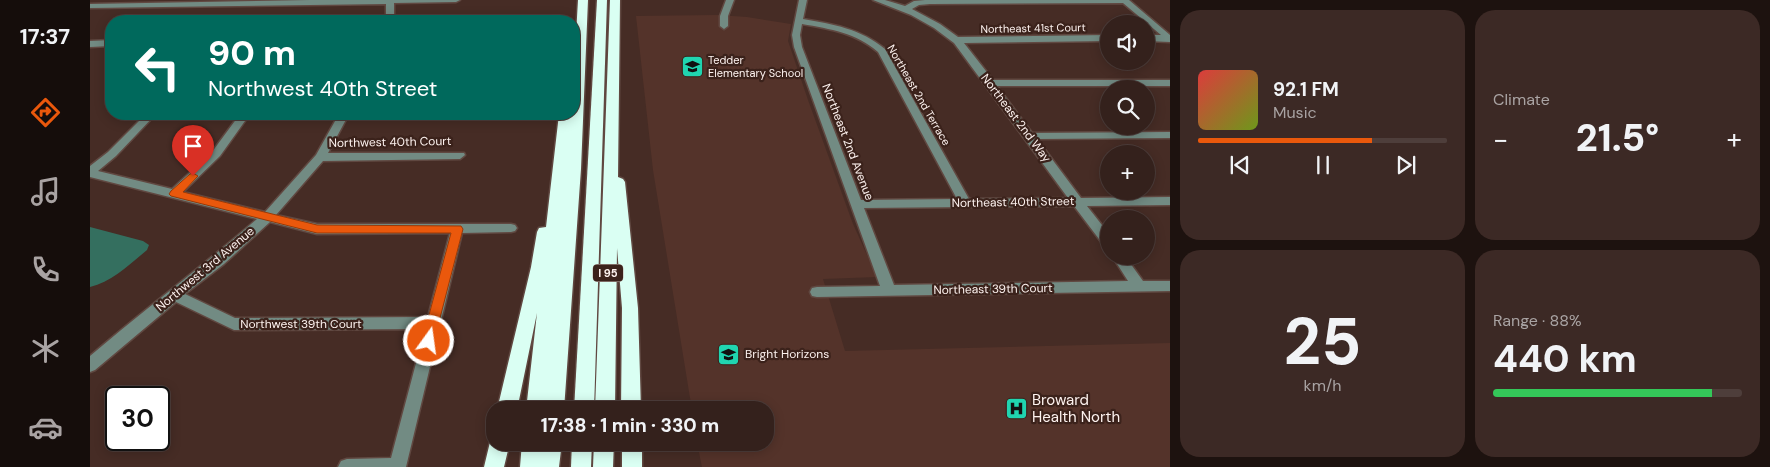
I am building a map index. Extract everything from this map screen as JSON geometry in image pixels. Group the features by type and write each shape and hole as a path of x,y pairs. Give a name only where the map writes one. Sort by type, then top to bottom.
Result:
{"highway":[{"path":"574,15 575,0"},
{"path":"580,56 583,0"},
{"path":"580,118 590,0"},
{"path":"584,401 602,0"},
{"name":"I 95","path":"605,401 615,0"},
{"path":"537,401 565,120"},
{"path":"555,401 577,120"},
{"path":"574,169 580,120"},
{"path":"612,135 630,308 631,401"},
{"path":"509,401 539,267 551,175 562,156"},
{"path":"494,467 498,451"},
{"path":"530,467 531,451"},
{"path":"550,467 551,451"},
{"path":"581,467 582,451"},
{"path":"603,467 604,451"},
{"path":"632,451 632,467"}],"street":[{"path":"90,6 456,0"},
{"path":"724,26 724,16 730,0"},
{"name":"Northeast 2nd Avenue","path":"803,0 796,35 798,47 889,291"},
{"name":"Northeast 2nd Way","path":"877,0 906,9 934,23 958,40 1100,232"},
{"path":"389,15 390,1"},
{"path":"906,9 918,3 930,2 1124,1 1170,38"},
{"name":"Northeast 2nd Terrace","path":"798,21 854,32 873,42 882,51 966,203"},
{"name":"Northeast 41st Court","path":"958,40 1100,38"},
{"path":"1155,38 1170,38"},
{"path":"90,44 105,43"},
{"path":"990,83 1170,83"},
{"path":"90,173 112,154 145,120"},
{"path":"175,194 216,154 241,120"},
{"name":"Northwest 3rd Avenue","path":"90,365 134,327 220,260 267,217 320,157 341,120"},
{"path":"1030,136 1170,135"},
{"name":"Northwest 40th Court","path":"320,157 460,155"},
{"path":"90,173 317,229 511,228"},
{"name":"Northeast 40th Street","path":"857,204 1170,200"},
{"path":"347,467 397,467 458,229"},
{"path":"1124,265 1139,286"},
{"name":"Northeast 39th Court","path":"817,292 1170,286"},
{"name":"Northwest 39th Court","path":"176,296 234,324 433,323"}],"shaded area":[{"path":"717,15 747,17 791,24 788,41 808,100 853,224 877,277 823,279 845,351 1170,343 1170,467 702,467 699,451 774,451 774,401 691,401 653,170 636,16"}],"water":[{"path":"90,227 143,241 149,245 147,250 120,272 98,285 90,287"}],"place":[{"name":"Tedder Elementary School","path":"692,66"},
{"name":"Bright Horizons","path":"729,354"},
{"name":"Broward Health North","path":"1016,409"}],"route":[{"path":"193,176 175,194 317,229 458,229 429,341"}]}
